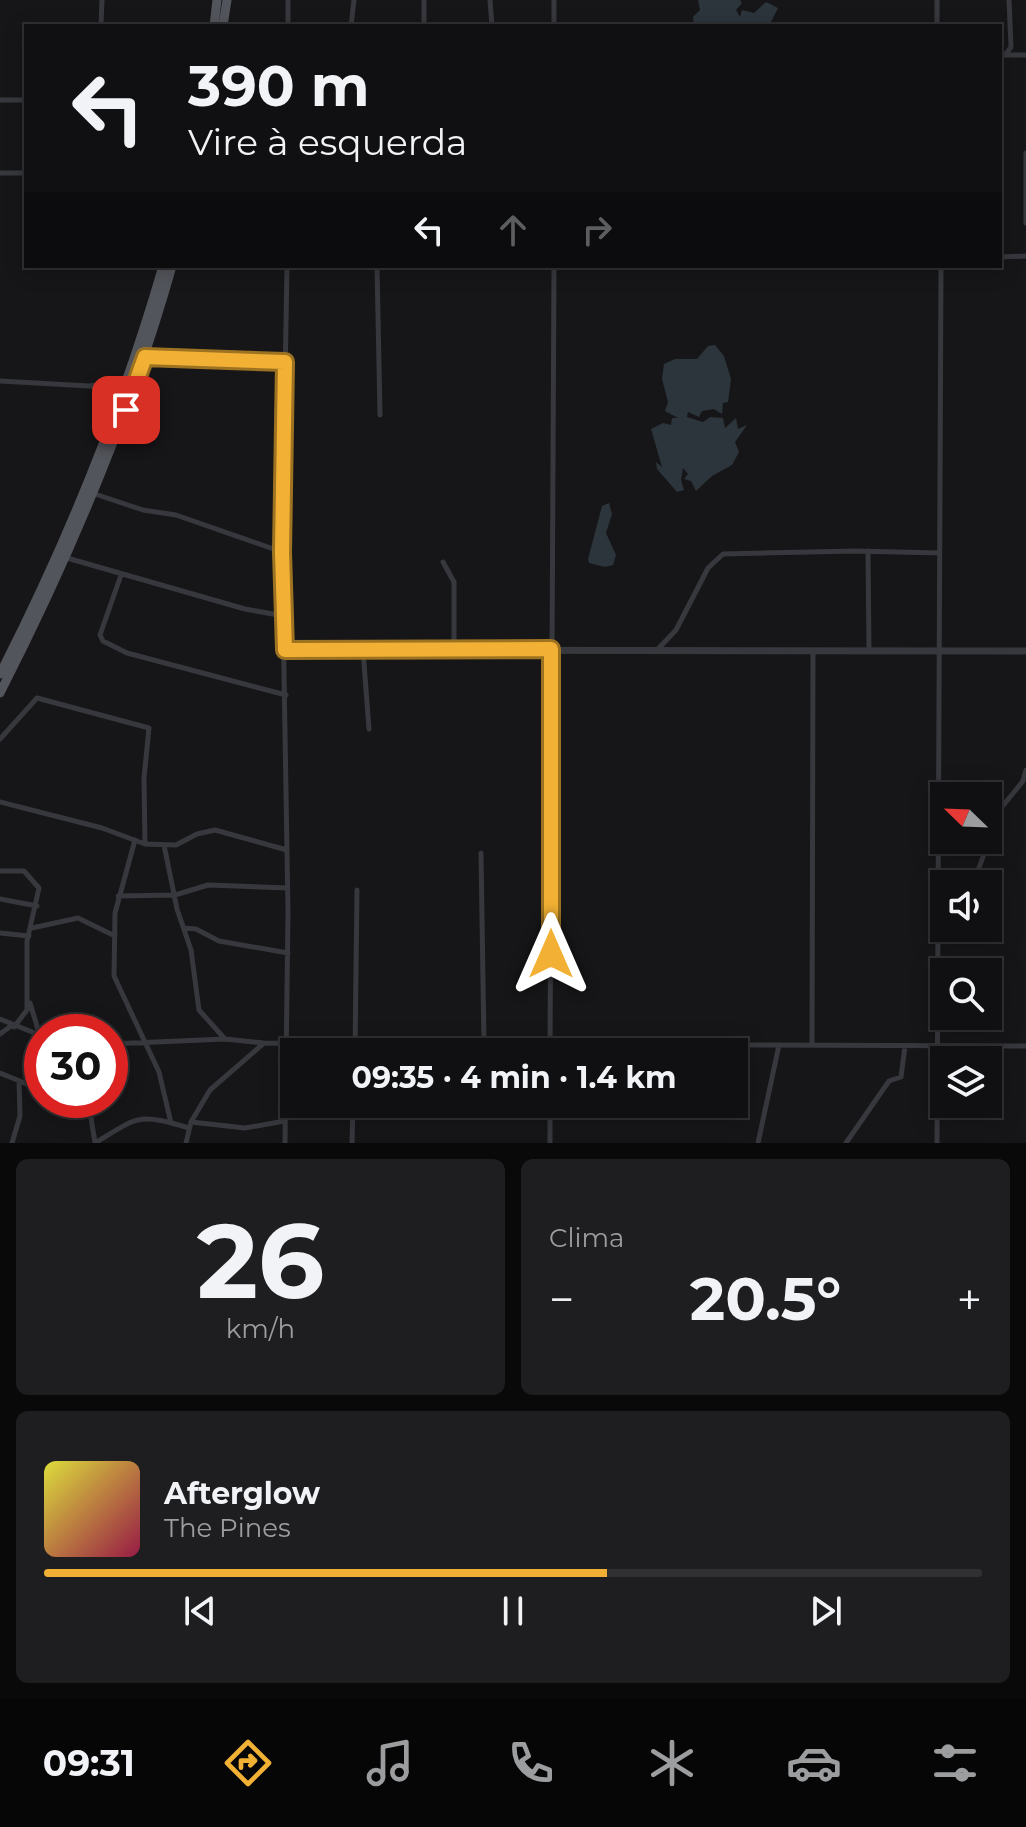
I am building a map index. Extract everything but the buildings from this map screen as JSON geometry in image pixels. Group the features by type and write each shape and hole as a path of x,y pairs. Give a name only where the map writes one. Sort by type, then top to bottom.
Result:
{"main road":[{"path":"214,24 217,0"},
{"path":"223,24 227,0"},
{"path":"0,674 39,598 113,423 162,268"},
{"path":"0,693 95,494 145,357 171,268"}],"street":[{"path":"101,24 102,0"},
{"path":"288,0 288,24"},
{"path":"351,24 354,0"},
{"path":"424,0 424,24"},
{"path":"490,0 492,24"},
{"path":"554,0 554,24"},
{"path":"937,0 937,24"},
{"path":"1003,55 1011,47 1009,0"},
{"path":"1011,47 1023,55"},
{"path":"1003,55 1023,55"},
{"path":"0,100 24,100"},
{"path":"1026,153 1026,223"},
{"path":"0,173 24,173"},
{"path":"1002,257 1026,256"},
{"path":"285,1038 288,888 282,552 287,268"},
{"path":"377,268 380,415"},
{"path":"550,1038 554,268"},
{"path":"938,870 941,268"},
{"path":"145,357 285,362"},
{"path":"0,381 89,386 128,380"},
{"path":"89,386 100,391 113,423"},
{"path":"95,494 136,508 176,515 282,552"},
{"path":"868,551 869,651"},
{"path":"657,650 676,630 708,568 723,554 940,553"},
{"path":"67,558 245,609 284,616"},
{"path":"443,562 454,582 454,649"},
{"path":"121,575 100,635 103,641 127,653 286,695"},
{"path":"285,650 551,649 569,653 657,650 1026,651"},
{"path":"363,650 369,729"},
{"path":"812,1045 813,652"},
{"path":"0,739 37,698 149,728 144,778 145,844"},
{"path":"978,870 1001,808 1023,781 1026,770"},
{"path":"0,802 102,828 145,844 180,844 197,834 215,830 287,850"},
{"path":"135,840 118,896 114,976 166,1092 171,1123"},
{"path":"164,845 191,950 199,1010 225,1039"},
{"path":"481,853 484,1038"},
{"path":"0,871 24,871 39,888 29,936 29,1001 25,1015 0,1034"},
{"path":"118,896 175,895 208,885 288,888"},
{"path":"355,1038 357,890"},
{"path":"0,899 37,906"},
{"path":"31,929 78,918 116,936"},
{"path":"184,928 196,929 219,941 288,953"},
{"path":"0,933 29,936"},
{"path":"937,1143 938,942"},
{"path":"29,1001 33,1014"},
{"path":"0,1019 24,1030"},
{"path":"128,1042 225,1039 280,1044"},
{"path":"186,1143 190,1125 210,1090 264,1043"},
{"path":"758,1143 779,1045"},
{"path":"748,1046 1026,1046"},
{"path":"846,1143 889,1081 901,1077 905,1046"},
{"path":"0,1073 24,1083"},
{"path":"12,1143 20,1116 19,1081"},
{"path":"91,1118 95,1143 136,1119 245,1128 285,1121 285,1143"},
{"path":"352,1143 353,1118"},
{"path":"550,1118 550,1143"}],"shaded area":[{"path":"698,0 740,0 742,3 736,10 740,17 742,10 754,13 766,2 778,8 770,24 694,24 693,17 700,10"},
{"path":"715,345 724,356 731,379 728,402 723,403 722,414 714,409 702,411 699,417 688,412 687,417 703,422 710,417 723,418 725,428 736,418 738,429 747,425 735,442 739,452 732,465 712,476 696,491 691,481 684,479 688,474 683,468 681,480 684,490 677,492 657,469 656,462 662,467 651,429 663,423 671,425 672,418 678,418 665,411 668,402 662,379 664,364 675,359 697,359 708,346"},
{"path":"609,503 612,514 606,533 616,555 613,565 605,567 589,563 588,559 602,506"}],"route":[{"path":"126,410 145,357 285,362 282,552 285,650 551,649 551,954"}]}
